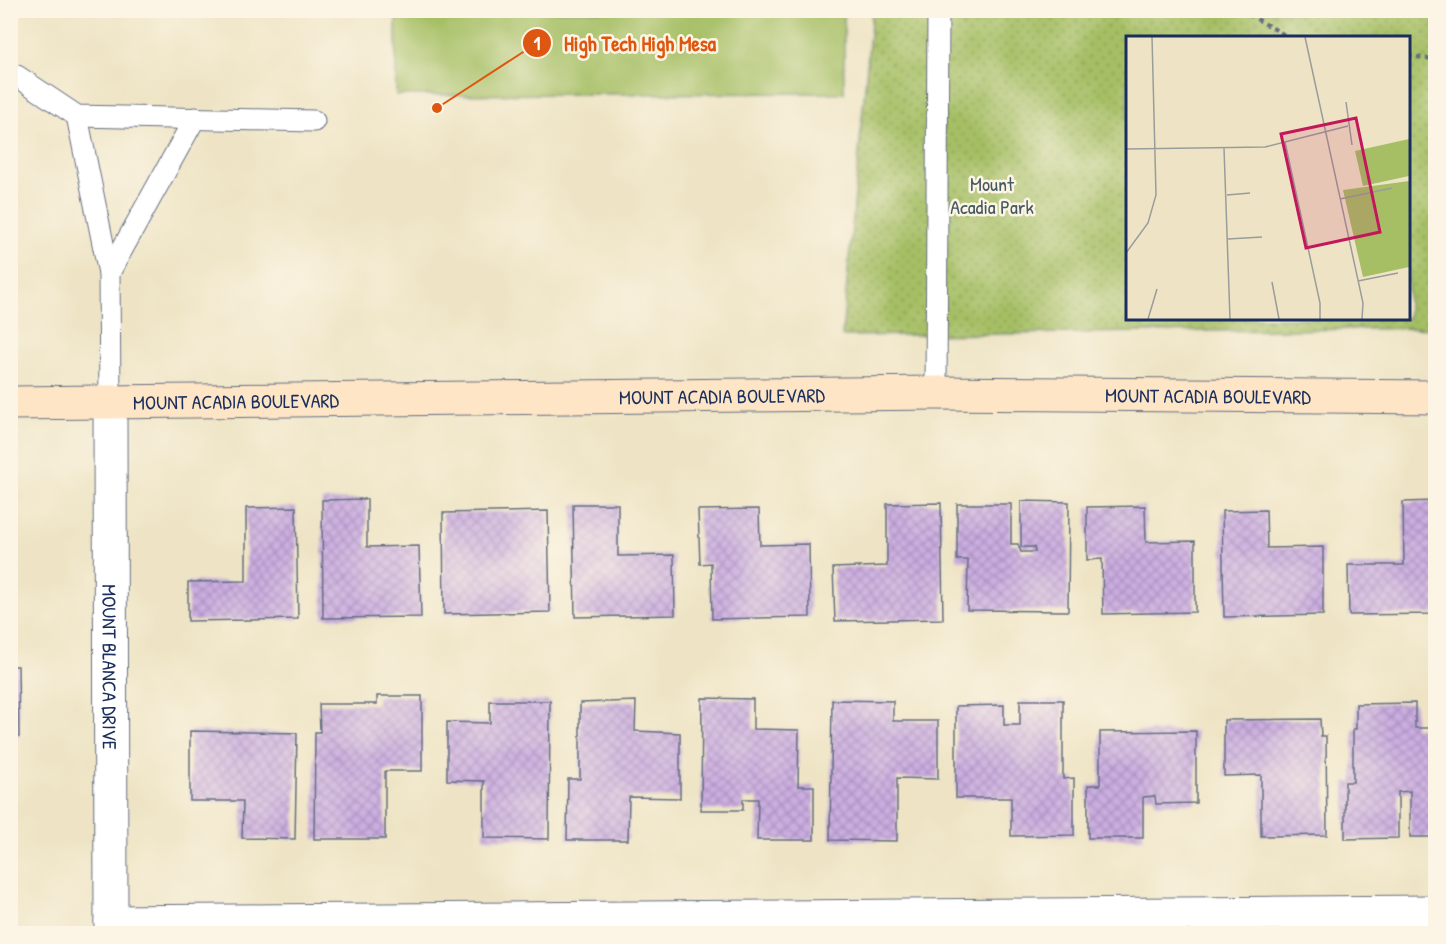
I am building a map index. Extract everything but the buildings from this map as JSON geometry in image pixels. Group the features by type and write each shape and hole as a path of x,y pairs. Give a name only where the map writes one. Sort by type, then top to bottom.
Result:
{"main road":[{"name":"MOUNT ACADIA BOULEVARD","path":"10,403 110,400 936,393 1436,397"}],"street":[{"name":"MOUNT BLANCA DRIVE","path":"110,400 111,928"},
{"path":"111,928 1436,912"}],"lane":[{"path":"936,393 939,10"},
{"path":"10,76 17,76 77,116 314,120"},
{"path":"77,116 109,273 110,400"},
{"path":"109,273 195,118"}],"path":[{"path":"1241,10 1286,36"},
{"path":"1410,56 1436,59"}],"green space":[{"path":"396,11 844,11 844,93 396,95"},
{"name":"Mount Acadia Park","path":"872,11 1435,11 1435,328 842,336"}],"place":[{"name":"High Tech High Mesa","path":"437,108"}]}
